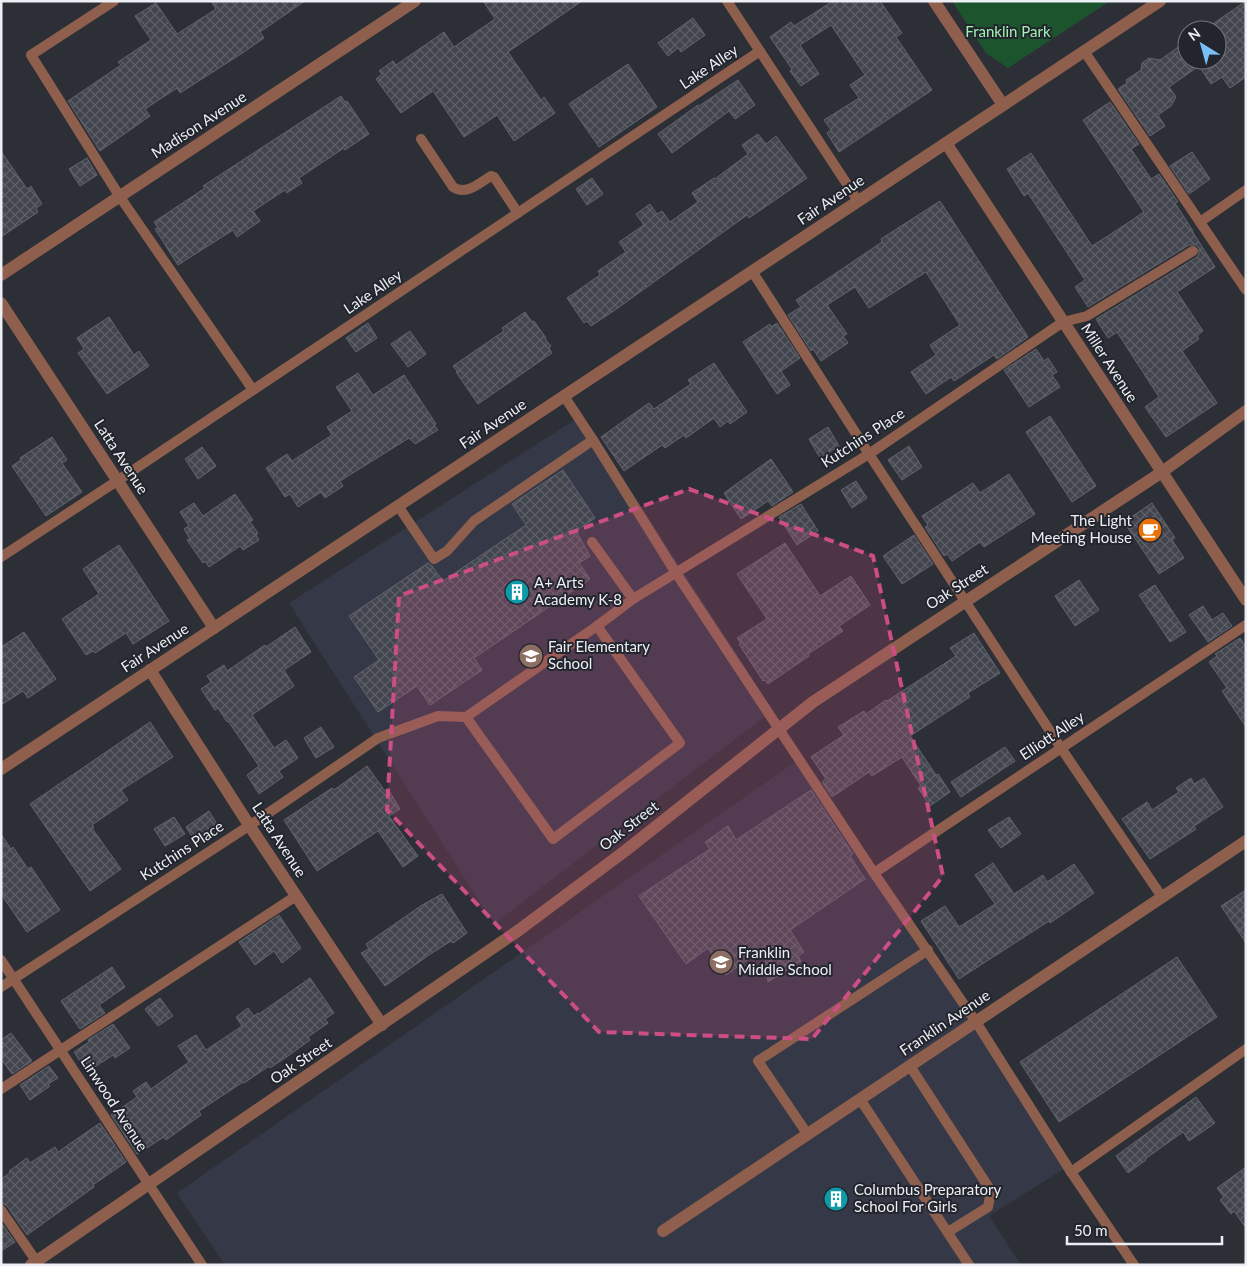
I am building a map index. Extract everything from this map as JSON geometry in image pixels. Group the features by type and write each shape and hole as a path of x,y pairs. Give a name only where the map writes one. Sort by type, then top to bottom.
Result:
{"street":[{"name":"Madison Avenue","path":"1,275 415,1"},
{"path":"934,1 1003,106"},
{"name":"Fair Avenue","path":"1,769 1160,1"},
{"name":"Miller Avenue","path":"946,143 1246,600"},
{"name":"Latta Avenue","path":"1,303 214,628"},
{"name":"Oak Street","path":"35,1264 519,930 626,851 812,702 1162,472 1246,411"},
{"name":"Latta Avenue","path":"150,670 249,825 382,1025"},
{"name":"Franklin Avenue","path":"663,1231 1246,841"}],"lane":[{"path":"114,1 32,56 120,197 253,390"},
{"path":"727,1 858,201"},
{"name":"Lake Alley","path":"1,556 117,481 760,51"},
{"path":"1084,52 1246,290"},
{"path":"421,139 453,187 458,191 466,191 491,176 494,177 518,213"},
{"path":"1200,222 1246,190"},
{"path":"1063,322 1087,316 1193,250"},
{"path":"752,271 1061,748 1162,897"},
{"name":"Kutchins Place","path":"1,987 249,825 378,738 438,716 466,717 597,626 633,598 869,454 1063,322"},
{"path":"564,396 676,573 874,873 976,1022 1134,1265"},
{"path":"398,506 434,559 447,551 474,521 593,440"},
{"path":"592,542 633,598"},
{"name":"Elliott Alley","path":"874,873 1246,625"},
{"path":"466,717 553,839 680,743 597,626"},
{"path":"1,1089 296,896"},
{"path":"808,1134 758,1061 928,950"},
{"name":"Linwood Avenue","path":"1,960 202,1265"},
{"path":"1072,1172 1246,1049"},
{"path":"910,1066 991,1191 988,1207 948,1232"},
{"path":"860,1099 969,1265"},
{"path":"1,1210 35,1264"}],"highlighted area":[{"path":"689,489 873,556 943,876 812,1039 599,1032 387,810 399,596"}],"shaded area":[{"name":"Fair Elementary School","path":"582,415 773,710 494,924 289,603"},
{"name":"Franklin Middle School","path":"801,758 1067,1167 989,1216 1021,1265 225,1265 177,1193"}],"green space":[{"name":"Franklin Park","path":"952,1 1110,1 1008,68 986,53"}],"building":[{"path":"211,1 305,1 260,32 264,38 244,52 180,93 177,88 145,109 150,116 100,151 68,101 121,65 118,62 151,40 135,16 156,3 177,34 216,9"},
{"path":"483,1 582,1 508,52 541,100 544,97 555,113 514,141 497,115 464,137 433,91 401,113 376,79 382,74 379,71 393,61 396,65 444,32 454,47 495,19"},
{"path":"833,1 880,1 902,33 896,37 932,90 839,152 827,133 831,130 824,120 859,98 850,85 865,75 831,25 800,45 819,74 801,86 770,37 791,22 794,26"},
{"path":"1246,1 1246,77 1230,88 1222,77 1211,84 1202,70 1227,70 1227,20 1218,20"},
{"path":"693,18 705,35 681,52 678,48 668,56 658,43"},
{"path":"1177,48 1177,70 1193,70 1169,87 1176,97 1171,106 1158,115 1165,126 1150,136 1118,89 1127,83 1126,80 1141,70 1142,63 1149,58 1160,60"},
{"path":"628,64 657,107 599,147 569,104"},
{"path":"738,80 755,105 735,119 729,111 672,153 658,134 698,105"},
{"path":"341,96 345,102 347,101 369,134 299,178 302,183 287,193 285,190 253,211 260,221 237,237 233,230 178,265 155,229 158,228 154,222 205,188 203,186"},
{"path":"1110,102 1139,144 1131,149 1151,179 1159,174 1178,202 1175,203 1215,267 1177,292 1203,331 1197,336 1199,339 1182,351 1217,403 1166,437 1145,407 1159,397 1117,332 1108,338 1096,319 1197,257 1199,248 1196,245 1189,245 1088,307 1075,287 1085,280 1028,193 1024,196 1007,169 1031,153 1092,246 1111,234 1144,212 1083,120"},
{"path":"758,134 766,144 776,136 807,178 749,218 747,215 591,326 587,321 584,323 567,298 600,275 598,271 626,252 619,242 644,225 636,214 650,204 657,214 662,211 670,222 698,202 692,193 715,179 748,154 742,145"},
{"path":"1,151 27,189 31,186 42,204 36,208 38,212 1,237"},
{"path":"1192,152 1210,179 1189,194 1170,166"},
{"path":"87,158 97,175 80,186 69,169"},
{"path":"592,178 603,194 587,205 576,189"},
{"path":"940,201 1028,337 997,359 994,355 954,381 951,377 926,394 911,372 936,355 930,345 960,325 926,272 869,308 855,287 827,305 847,334 843,336 848,343 821,361 813,349 811,351 788,315 801,307 796,300 882,242 881,239"},
{"path":"525,312 546,338 551,346 549,348 552,353 478,404 453,366 504,331 502,328"},
{"path":"109,317 134,355 139,351 149,366 107,394 78,353 84,349 77,338"},
{"path":"368,323 377,338 356,352 346,338"},
{"path":"777,323 800,358 781,371 790,385 777,394 743,342 770,324 771,327"},
{"path":"410,331 426,354 408,367 391,344"},
{"path":"1036,349 1044,361 1048,358 1057,372 1052,375 1060,387 1029,407 1004,370"},
{"path":"714,363 747,412 730,424 728,421 720,427 714,418 686,438 684,435 665,448 662,445 624,471 601,437 649,403 654,409 691,384 688,380"},
{"path":"358,373 373,395 404,375 438,430 415,444 409,438 340,481 343,486 325,498 321,492 298,507 290,494 285,497 266,468 287,454 292,461 332,435 327,427 352,411 336,387"},
{"path":"1050,416 1096,486 1072,502 1026,432"},
{"path":"828,427 839,446 820,458 809,439"},
{"path":"52,437 67,460 62,463 82,492 46,516 12,466 21,460 20,458"},
{"path":"909,446 922,467 902,480 888,460"},
{"path":"202,447 216,466 198,479 185,459"},
{"path":"771,459 793,492 772,506 768,501 741,519 724,493"},
{"name":"A+ Arts Academy K-8","path":"563,470 595,518 576,531 590,556 579,563 590,579 474,658 482,670 430,705 417,686 378,712 354,677 379,660 349,616 428,563 443,581 526,525 512,504"},
{"path":"1009,474 1035,514 984,547 980,542 952,561 947,554 944,556 925,527 928,525 922,516 973,483 980,493"},
{"path":"856,481 867,498 852,508 841,490"},
{"path":"235,494 253,520 250,522 258,533 256,535 259,540 243,550 240,546 209,567 205,561 203,563 187,540 190,539 184,529 189,526 180,512 194,503 203,516"},
{"name":"The Light Meeting House","path":"1152,503 1175,538 1172,540 1184,558 1159,574 1124,522"},
{"path":"801,504 818,531 797,545 779,517"},
{"path":"914,535 933,564 902,584 883,556"},
{"path":"785,543 820,596 851,576 870,605 839,626 843,631 768,684 765,680 763,681 737,638 767,619 737,574"},
{"path":"119,545 169,621 133,644 126,633 95,653 93,651 86,655 62,619 99,594 83,569"},
{"path":"1079,580 1099,610 1075,626 1055,596"},
{"path":"1155,585 1186,632 1170,642 1139,595"},
{"path":"1203,606 1212,620 1223,613 1232,626 1208,642 1189,615"},
{"path":"295,627 311,652 284,670 294,686 252,715 274,748 286,740 298,758 279,771 283,777 259,794 247,775 259,766 228,721 218,708 215,710 201,689 211,682 207,676 224,665 227,671"},
{"path":"24,632 56,679 28,698 23,691 1,705 1,647"},
{"path":"974,633 1000,673 968,693 970,697 910,736 936,775 938,774 950,792 930,806 918,788 921,786 902,757 872,776 869,772 832,797 822,782 826,779 811,757 844,735 838,727 864,711 866,714 956,656 950,648"},
{"path":"1240,638 1246,647 1246,727 1222,691 1227,688 1209,662 1217,656 1215,654"},
{"path":"150,722 173,757 121,790 128,800 92,825 94,827 92,828 121,869 90,891 30,804"},
{"path":"321,727 334,747 316,758 304,738"},
{"path":"1005,747 1015,761 961,797 951,782"},
{"path":"367,766 385,791 388,789 400,809 389,816 418,856 403,867 378,831 317,871 284,820 332,788 334,790"},
{"path":"1191,778 1194,784 1204,778 1223,807 1194,826 1196,829 1150,859 1122,819 1147,802 1152,810 1179,792 1176,788"},
{"path":"811,790 853,854 850,856 865,879 790,930 804,952 798,956 801,961 768,982 764,948 726,975 708,948 686,964 639,896 710,849 705,842 728,826 736,840"},
{"path":"209,811 220,829 197,844 186,827"},
{"path":"174,817 185,834 165,846 154,829"},
{"path":"1009,817 1021,834 1001,848 988,830"},
{"path":"1,834 11,849 13,847 28,869 31,867 60,910 27,932 1,894"},
{"path":"993,863 1014,894 1043,875 1047,882 1074,864 1094,893 1050,923 1049,921 959,979 921,921 945,906 959,927 995,904 975,875"},
{"path":"1246,890 1246,943 1221,906"},
{"path":"442,894 467,933 453,943 451,941 429,955 385,986 361,953 369,949 366,944 422,905"},
{"path":"279,915 301,948 282,963 274,951 255,965 239,942"},
{"path":"1177,957 1217,1017 1059,1122 1020,1062"},
{"path":"112,967 125,987 99,1005 105,1013 80,1029 61,1001"},
{"path":"310,978 334,1013 325,1019 328,1023 308,1037 310,1040 288,1056 243,1082 199,1111 201,1115 166,1140 164,1137 137,1154 111,1115 137,1097 133,1091 146,1082 151,1089 189,1062 178,1046 196,1035 206,1050 242,1026 236,1017 248,1008 254,1016 259,1014"},
{"path":"160,998 173,1016 158,1026 145,1009"},
{"path":"113,1024 130,1048 115,1058 113,1055 87,1072 74,1052 89,1042 88,1040"},
{"path":"11,1033 32,1061 12,1074 1,1059 1,1040"},
{"path":"49,1066 58,1078 30,1100 20,1085"},
{"path":"1196,1097 1215,1123 1189,1141 1183,1132 1128,1173 1116,1156"},
{"path":"100,1123 126,1162 27,1235 7,1206 1,1203 1,1179 27,1158 30,1163 55,1147 58,1152"},
{"path":"1246,1167 1246,1228 1234,1211 1231,1214 1220,1200 1224,1197 1217,1188"},
{"path":"1,1222 15,1242 1,1251"}],"place":[{"name":"The Light Meeting House","path":"1150,530"},
{"name":"A+ Arts Academy K-8","path":"517,592"},
{"name":"Fair Elementary School","path":"531,656"},
{"name":"Franklin Middle School","path":"721,962"},
{"name":"Columbus Preparatory School For Girls","path":"836,1199"}]}
